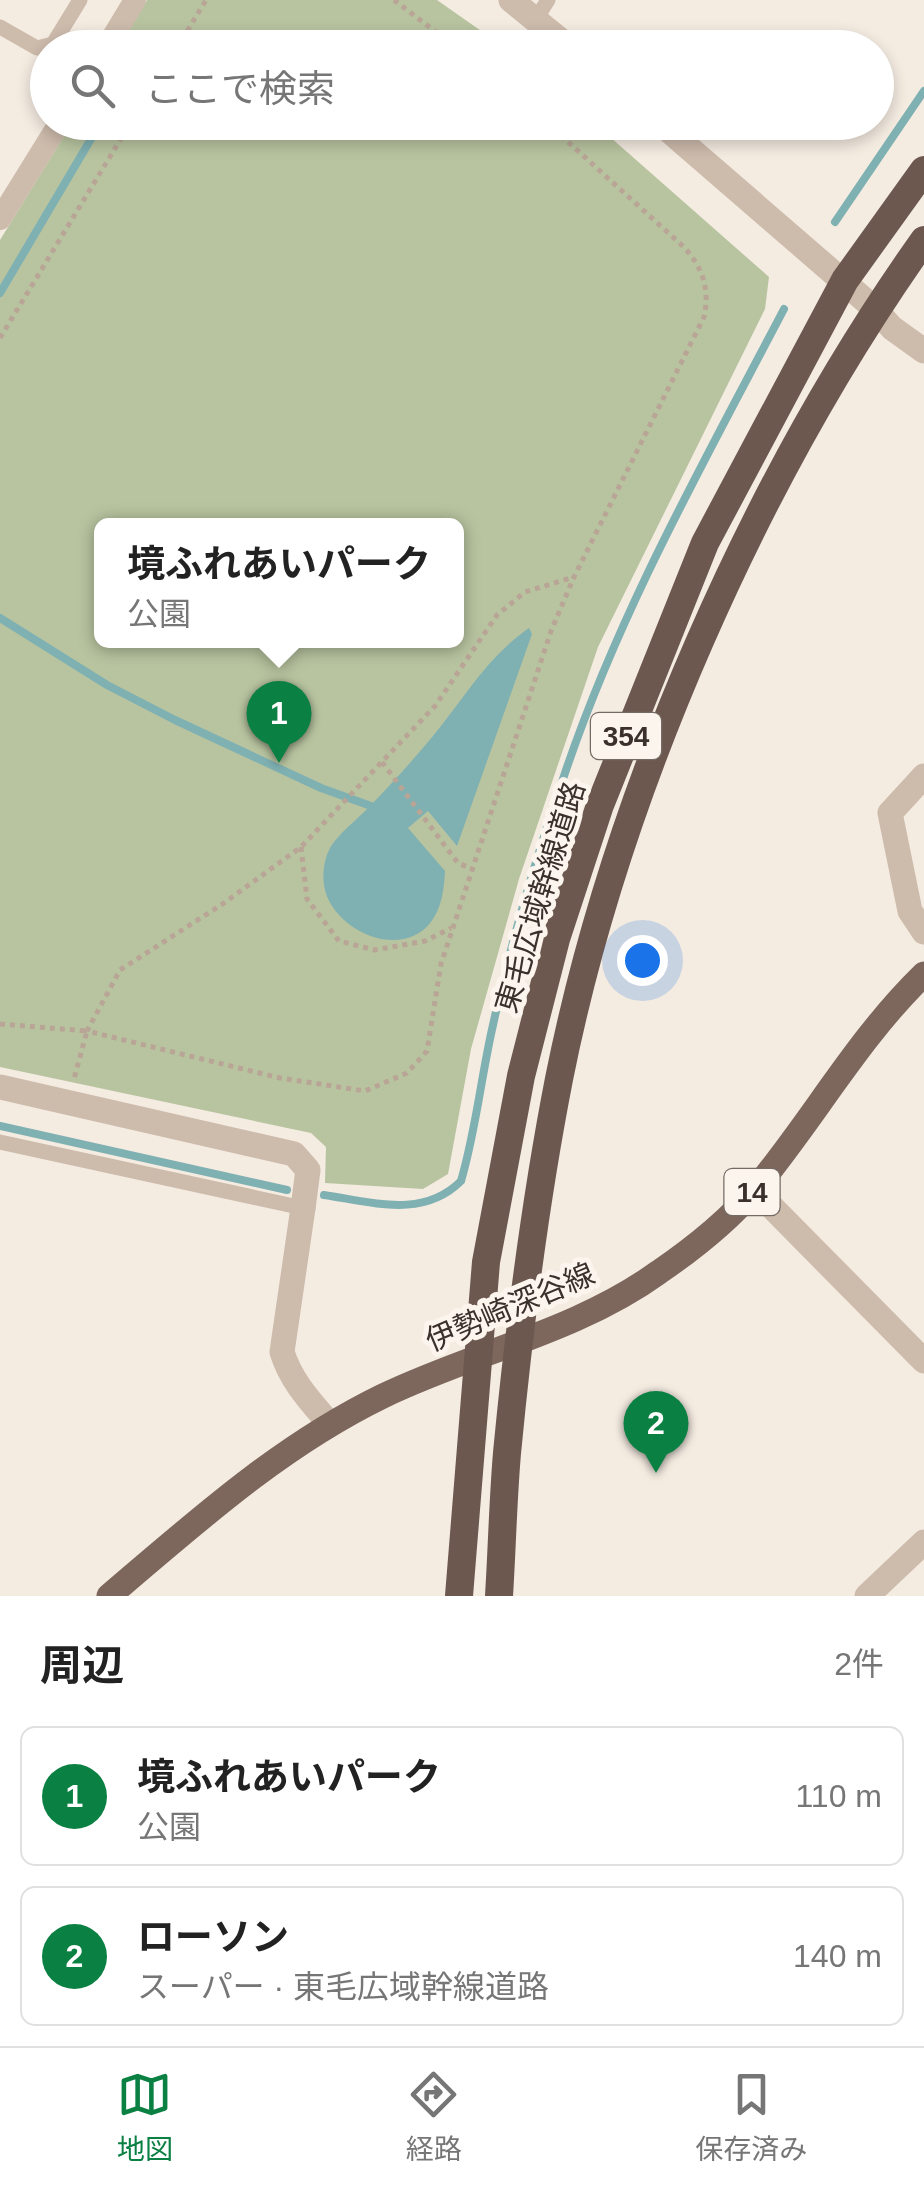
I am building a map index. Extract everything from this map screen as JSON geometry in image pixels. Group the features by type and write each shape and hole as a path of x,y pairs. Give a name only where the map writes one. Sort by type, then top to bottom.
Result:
{"highway":[{"name":"東毛広域幹線道路","path":"459,1596 486,1262 522,1076 556,939 600,805 705,544 845,280 924,170"},
{"name":"354","path":"500,1595 507,1453 531,1253 560,1076 594,938 636,807 683,682 743,550 875,309 924,240"}],"main road":[{"name":"伊勢崎深谷線","path":"110,1596 222,1499 329,1423 388,1394 575,1320 656,1275 706,1238 755,1190 891,1006 924,974"}],"street":[{"path":"117,30 135,0"},
{"path":"511,0 542,10"},
{"path":"0,219 49,140"},
{"path":"680,140 845,280 892,328 924,351"},
{"path":"924,776 890,813 910,911 924,932"},
{"path":"0,1086 294,1154 308,1170 282,1352 303,1394 329,1423"},
{"path":"755,1190 924,1360"},
{"path":"867,1596 924,1542"}],"lane":[{"path":"61,30 80,0"},
{"path":"0,28 30,44"},
{"path":"0,1142 303,1208"}],"path":[{"path":"188,30 206,0"},
{"path":"394,0 433,30"},
{"path":"0,338 121,140"},
{"path":"0,1024 87,1031 280,1078 365,1091 406,1073 427,1050 441,964 551,631 708,302 702,269 685,248 566,140"},
{"path":"73,1084 87,1031 120,970 224,903 301,847 435,706 498,615 525,592 574,577"},
{"path":"382,762 458,863 472,869"},
{"path":"301,847 307,899 340,941 375,950 425,941 453,926"}],"green space":[{"path":"147,0 437,0 480,30 129,30"},
{"path":"62,140 613,140 769,277 765,309 598,647 519,879 471,1049 448,1174 423,1189 325,1183 326,1147 311,1133 0,1067 0,240"}],"water":[{"path":"529,628 532,634 457,846 428,811 408,828 445,871 435,916 418,934 402,939 368,935 352,927 329,901 324,885 325,862 331,846 418,753 489,665"}],"waterway":[{"path":"894,135 924,91"},
{"path":"0,293 90,140"},
{"path":"835,222 891,140"},
{"path":"324,1195 378,1204 414,1204 446,1193 461,1181 516,931 586,715 665,538 784,309"},
{"path":"0,618 107,685 175,720 321,788 371,806"},
{"path":"0,1126 287,1190"}],"place":[{"name":"境ふれあいパーク","path":"279,763"},
{"name":"ローソン","path":"656,1473"}]}
